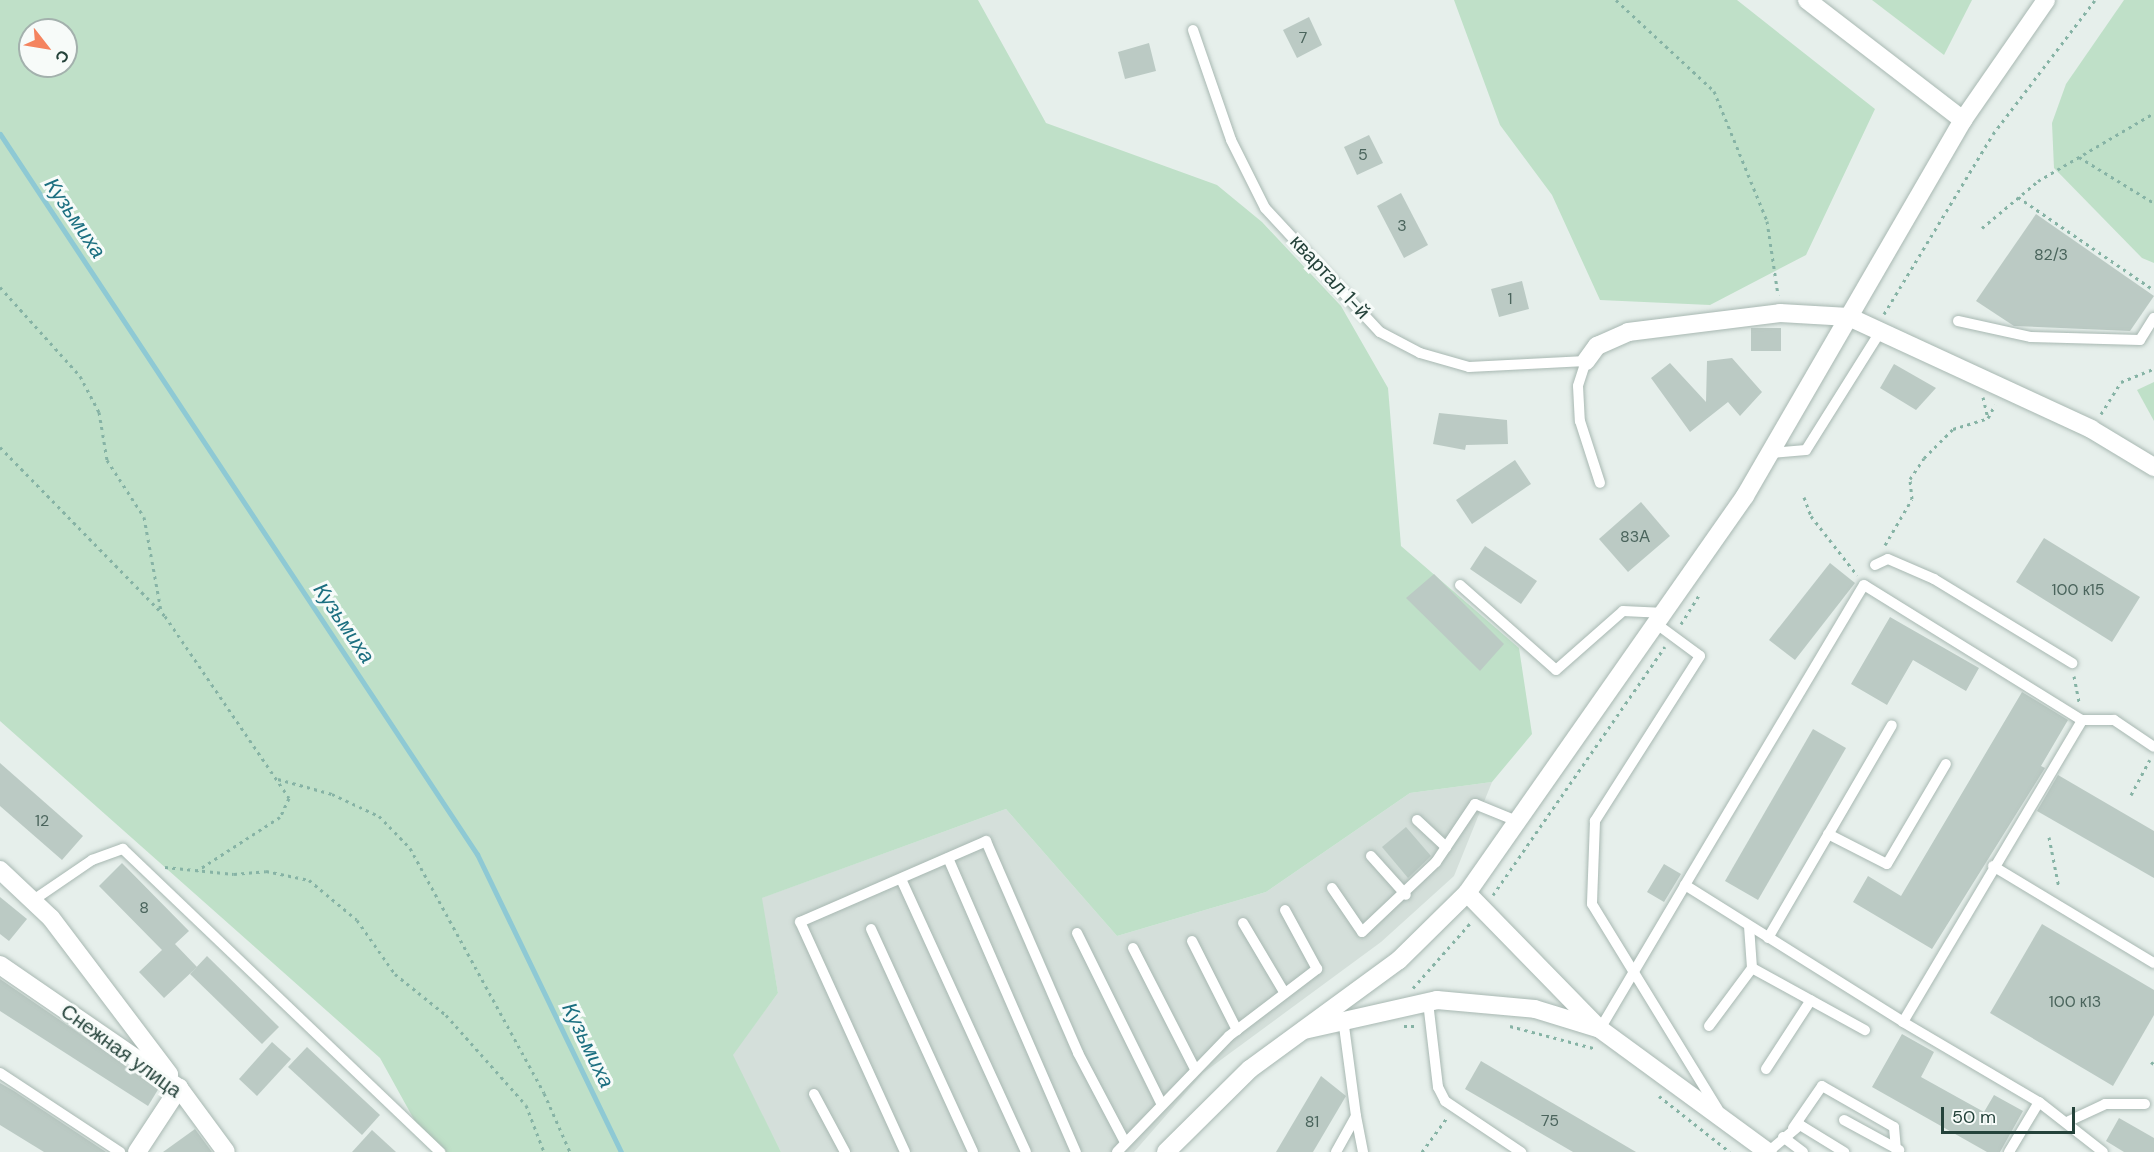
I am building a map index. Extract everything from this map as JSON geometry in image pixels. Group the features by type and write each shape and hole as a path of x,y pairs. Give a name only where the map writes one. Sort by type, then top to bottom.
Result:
{"street":[{"path":"1806,0 1963,120"},
{"path":"1166,1152 1216,1098 1304,1029 1399,960 1467,892 1662,619 1771,453 1963,120 2046,0"},
{"path":"1586,361 1597,346 1628,332 1780,313 1849,317 1880,326 1999,388 2091,429 2154,467"},
{"path":"0,870 32,901 179,1088 137,1152"},
{"path":"1467,892 1600,1029 1722,1115 1768,1152"},
{"name":"Снежная улица","path":"0,965 179,1088 226,1152"},
{"path":"1304,1029 1428,1002 1475,1000 1535,1009 1600,1029"}],"lane":[{"name":"квартал 1-й","path":"1193,30 1232,140 1265,208 1380,332 1420,353 1469,367 1586,361"},
{"path":"1958,321 2031,337 2140,340 2154,318"},
{"path":"1771,453 1806,450 1880,326"},
{"path":"1586,361 1578,386 1580,422 1600,483"},
{"path":"1875,565 1888,559 1934,579 2072,663"},
{"path":"1460,585 1556,670 1623,611 1662,619 1700,656 1595,821 1592,904 1633,978 1722,1115"},
{"path":"1600,1029 1633,978 1685,885 1864,585 2082,720 2114,720 2154,747"},
{"path":"1903,1022 1993,866 2082,720"},
{"path":"1768,938 1892,725"},
{"path":"1828,834 1887,864 1946,764"},
{"path":"1332,888 1362,932 1406,895 1446,847 1475,804 1519,822"},
{"path":"1417,820 1446,847"},
{"path":"905,1152 800,922 986,841 1078,1053 1125,1142"},
{"path":"32,901 92,860 123,849 440,1152"},
{"path":"1371,856 1406,895"},
{"path":"948,858 1015,1024 1076,1152"},
{"path":"1993,866 2154,963"},
{"path":"902,879 1026,1152"},
{"path":"1685,885 1903,1022 2069,1121 2103,1152"},
{"path":"1117,1152 1161,1103 1237,1030 1317,969 1285,910"},
{"path":"1243,923 1284,992"},
{"path":"1709,1026 1752,968 1749,926"},
{"path":"871,929 973,1152"},
{"path":"1077,933 1161,1103"},
{"path":"1192,941 1237,1030"},
{"path":"1133,948 1195,1069"},
{"path":"1752,968 1865,1030"},
{"path":"1766,1069 1811,1000"},
{"path":"1428,1002 1438,1087 1445,1101 1521,1152"},
{"path":"1343,1019 1363,1152"},
{"path":"0,1074 120,1152"},
{"path":"1768,1152 1793,1128 1822,1086 1894,1127 1899,1150"},
{"path":"814,1094 845,1152"},
{"path":"2009,1152 2039,1102"},
{"path":"2069,1121 2105,1104 2145,1104"},
{"path":"1336,1152 1356,1116"},
{"path":"1844,1120 1899,1150"},
{"path":"1793,1128 1800,1125 1845,1152"},
{"path":"1783,1137 1803,1152"}],"path":[{"path":"1616,0 1714,91 1767,221 1780,313"},
{"path":"1880,326 1993,134 2096,0"},
{"path":"1982,228 2018,197 2079,157 2154,113"},
{"path":"2079,157 2154,204"},
{"path":"2018,197 2154,290"},
{"path":"0,287 80,376 99,412 107,460 144,517 162,613"},
{"path":"2096,420 2121,382 2154,369"},
{"path":"1875,565 1912,499 1910,479 1924,458 1953,429 1988,418 1999,388"},
{"path":"0,447 162,613 289,798 280,817 198,870"},
{"path":"1804,497 1811,516 1864,585"},
{"path":"2072,663 2082,720"},
{"path":"2131,795 2154,753"},
{"path":"278,779 332,794 379,816 410,849 544,1093 570,1152"},
{"path":"2049,837 2063,908"},
{"path":"165,867 266,871 309,880 357,920 394,974 446,1015 526,1105 544,1152"},
{"path":"1403,1029 1430,1024"},
{"path":"1508,1026 1599,1049"},
{"path":"1655,1093 1730,1152"},
{"path":"1422,1152 1442,1125"}],"shaded area":[{"path":"1492,782 1454,876 1381,942 1203,1073 1134,1152 781,1152 732,1055 778,993 761,898 1006,809 1117,936 1266,892 1410,793"}],"green space":[{"path":"0,0 978,0 1046,123 1217,185 1262,222 1341,306 1388,388 1401,546 1519,648 1532,734 1492,782 1410,793 1266,892 1117,936 1006,809 762,898 778,993 733,1055 781,1152 432,1152 380,1058 0,721"},
{"path":"1454,0 1737,0 1875,109 1806,255 1710,305 1600,300 1552,195 1500,125"},
{"path":"1872,0 1972,0 1944,55"},
{"path":"2124,0 2154,0 2154,263 2142,258 2054,168 2052,123 2066,84"},
{"path":"2154,382 2154,421 2137,390"}],"building":[{"path":"1309,17 1322,45 1297,58 1283,30"},
{"path":"1149,43 1156,71 1125,79 1118,52"},
{"path":"1369,135 1383,163 1357,175 1344,147"},
{"path":"1401,193 1428,245 1404,258 1377,206"},
{"path":"2036,214 2154,296 2130,331 2014,326 1976,301"},
{"path":"1522,281 1529,309 1499,317 1491,289"},
{"path":"1751,328 1781,328 1781,351 1751,351"},
{"path":"1732,358 1762,392 1740,416 1728,402 1690,432 1651,378 1670,363 1706,402 1707,361"},
{"path":"1894,364 1936,388 1916,410 1880,388"},
{"path":"1439,413 1507,420 1508,444 1466,445 1465,450 1433,444"},
{"path":"1515,460 1531,484 1472,524 1456,500"},
{"path":"1641,502 1670,536 1628,572 1599,539"},
{"path":"2044,538 2140,597 2112,642 2016,582"},
{"path":"1485,546 1537,581 1521,604 1470,569"},
{"path":"1830,563 1855,583 1795,660 1769,640"},
{"path":"1434,574 1504,644 1480,671 1406,598"},
{"path":"1890,617 1979,668 1966,691 1913,660 1887,705 1851,684"},
{"path":"2022,692 2068,720 2041,766 2045,768 1932,949 1853,902 1868,876 1901,896"},
{"path":"1813,729 1846,748 1758,900 1725,881"},
{"path":"0,763 83,836 62,860 0,806"},
{"path":"2058,775 2154,831 2154,878 2037,811"},
{"path":"1406,827 1431,856 1408,878 1382,847"},
{"path":"122,863 189,931 175,944 197,967 164,998 139,972 162,950 99,886"},
{"path":"1664,864 1681,874 1664,902 1647,892"},
{"path":"0,897 27,919 9,941 0,934"},
{"path":"2042,924 2154,990 2154,1015 2113,1086 1990,1013"},
{"path":"207,956 279,1027 262,1044 190,974"},
{"path":"0,979 159,1088 148,1106 0,1011"},
{"path":"1902,1034 1934,1052 1921,1077 1984,1112 1994,1095 2023,1111 2000,1152 1987,1152 1872,1087"},
{"path":"272,1042 291,1059 257,1096 239,1079"},
{"path":"307,1047 380,1115 362,1135 288,1067"},
{"path":"1481,1061 1636,1152 1573,1152 1465,1089"},
{"path":"1321,1076 1346,1096 1313,1152 1276,1152"},
{"path":"0,1083 106,1152 44,1152 0,1125"},
{"path":"2119,1118 2154,1138 2154,1152 2124,1152 2106,1141"},
{"path":"195,1129 212,1152 163,1152"},
{"path":"372,1130 396,1152 352,1152"}],"waterway":[{"name":"Кузьмиха","path":"0,134 477,854 621,1152"}]}
